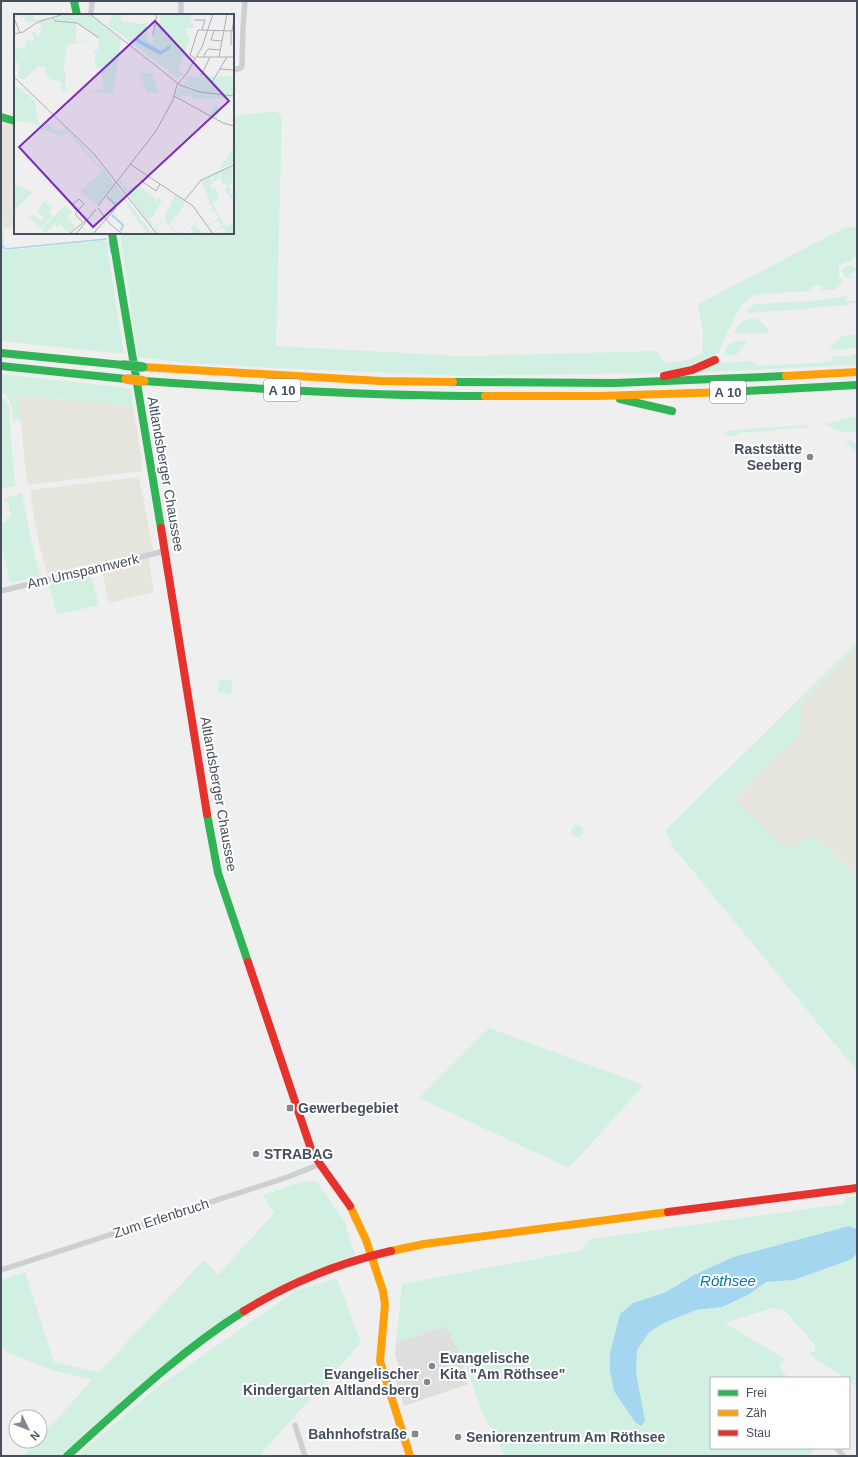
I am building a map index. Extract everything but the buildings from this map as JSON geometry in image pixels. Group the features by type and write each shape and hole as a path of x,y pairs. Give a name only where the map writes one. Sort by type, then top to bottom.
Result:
{"main road":[{"path":"74,1 77,14"},
{"path":"1,117 14,121"},
{"name":"Altlandsberger Chaussee","path":"112,234 165,551 211,842 218,873 300,1122 311,1149 320,1164 349,1203 372,1256 383,1291 385,1305 380,1362 410,1456"},
{"name":"A 10","path":"1,353 123,366 380,381 635,382 764,378 857,372"},
{"path":"635,382 684,372 715,360"},
{"name":"A 10","path":"1,366 144,381 263,389 419,396 599,396 767,391 857,385"},
{"path":"599,396 643,403 672,411"},
{"path":"66,1456 184,1354 220,1327 263,1300 289,1287 356,1260 424,1244 469,1237 857,1188"}],"street":[{"path":"91,14 92,1"},
{"path":"181,1 182,14"},
{"path":"234,70 240,68 242,65 242,28 245,1"},
{"name":"Am Umspannwerk","path":"1,591 165,551"},
{"name":"Zum Erlenbruch","path":"1,1270 288,1177 320,1164"},
{"path":"295,1425 305,1456"}],"shaded area":[{"path":"1,120 14,124 14,227 4,229 1,209"},
{"path":"18,396 133,406 142,461 142,471 28,485"},
{"path":"139,477 153,549 149,561 154,592 109,603 102,572 96,563 47,574 36,530 30,490"},
{"path":"857,642 857,879 817,837 807,836 796,846 783,847 733,798 798,736 790,709"},
{"name":"Evangelische Kita \"Am Röthsee\"","path":"446,1326 466,1365 463,1367 468,1384 404,1406 396,1381 399,1368 395,1354 396,1343"}],"green space":[{"path":"274,111 282,115 276,346 461,356 656,351 665,363 688,360 702,353 703,333 698,304 844,228 857,227 856,255 850,261 839,266 839,276 843,281 835,290 822,290 820,285 816,285 811,287 811,291 760,294 752,296 740,308 720,349 713,357 709,360 662,373 461,376 189,363 138,357 120,234 234,234 234,116"},
{"path":"1,209 4,229 4,251 106,240 124,354 1,341"},
{"path":"847,266 852,266 856,269 850,275 853,278 847,278 843,274 843,270"},
{"path":"849,295 845,299 846,301 857,301 857,305 853,302 850,305 808,309 747,313 746,311 756,304 825,300"},
{"path":"757,318 769,330 768,333 735,334 737,327 740,324 746,320"},
{"path":"845,335 857,335 857,347 847,349 830,349 839,338"},
{"path":"746,340 747,343 736,355 724,355 728,345"},
{"path":"857,353 857,365 690,373 717,363 752,361 758,366 827,362 828,360 832,362 834,360 831,357 850,356"},
{"path":"1,374 130,388 133,406 19,396 21,420 13,421 11,403 4,393 1,392"},
{"path":"1,397 4,398 9,406 15,486 1,488"},
{"path":"857,416 857,430 853,432 841,431 825,424"},
{"path":"808,425 806,428 738,433 738,435 728,436 724,431"},
{"path":"845,441 851,441 857,444 857,450 855,451"},
{"path":"22,492 40,576 10,583 1,546 1,523 7,522 6,518 11,517 8,503 4,502 3,499"},
{"path":"91,575 99,605 57,615 49,585"},
{"path":"857,642 857,647 806,698 801,710 801,729 797,734 798,736 733,798 783,847 796,846 807,836 817,837 857,879 857,1071 673,847 666,830"},
{"path":"222,679 232,681 231,693 219,692 220,681"},
{"path":"575,825 579,825 583,831 579,837 575,837 571,833 571,829"},
{"path":"489,1028 644,1085 569,1168 419,1098"},
{"path":"316,1181 344,1220 355,1255 311,1272 264,1294 153,1375 61,1456 23,1456 30,1449 48,1449 48,1429 92,1380 52,1370 6,1352 1,1344 1,1280 25,1272 54,1362 99,1372 204,1260 218,1275 274,1213 263,1195 301,1182"},
{"path":"857,1196 857,1229 849,1226 733,1257 694,1275 666,1292 633,1303 620,1314 610,1353 645,1421 636,1373 637,1350 648,1332 664,1323 696,1310 722,1307 748,1295 766,1282 794,1280 852,1259 857,1253 857,1387 850,1383 850,1377 843,1377 809,1354 815,1350 815,1345 785,1311 773,1308 725,1323 785,1359 779,1366 787,1377 710,1377 710,1449 815,1449 808,1456 505,1456 482,1413 466,1365 446,1326 396,1343 402,1284 582,1250 590,1239 843,1204 846,1197"},
{"path":"337,1278 361,1343 259,1456 77,1456 157,1387 297,1290"}],"water":[{"name":"Röthsee","path":"849,1226 857,1229 857,1253 852,1259 794,1280 766,1282 748,1295 722,1307 696,1310 664,1323 649,1332 637,1350 636,1372 645,1421 641,1426 635,1422 614,1391 610,1371 610,1353 620,1314 633,1303 666,1292 694,1275 733,1257"}],"waterway":[{"path":"1,236 2,246 6,249 106,239"},
{"path":"109,242 111,253"}],"traffic: fast":[{"path":"74,1 77,14"},
{"path":"1,117 14,121"},
{"path":"112,234 161,528"},
{"path":"1,353 123,365"},
{"path":"123,365 143,367"},
{"path":"1,366 126,379"},
{"path":"453,382 615,383 786,376"},
{"path":"144,381 314,392 485,396"},
{"path":"728,392 857,385"},
{"path":"620,399 672,411"},
{"path":"207,814 218,873 248,962"},
{"path":"67,1456 174,1361 244,1311"}],"traffic: slow":[{"path":"143,367 380,381 453,382"},
{"path":"786,376 857,372"},
{"path":"126,379 144,381"},
{"path":"485,396 599,396 728,392"},
{"path":"350,1206 366,1240 383,1291 385,1305 380,1361 410,1456"},
{"path":"391,1251 424,1244 668,1212"}],"traffic: jam":[{"path":"664,376 692,370 715,360"},
{"path":"161,528 207,814"},
{"path":"248,962 311,1149 350,1206"},
{"path":"668,1212 857,1188"},
{"path":"244,1311 261,1301 315,1275 352,1262 391,1251"}],"place":[{"name":"Raststätte Seeberg","path":"810,457"},
{"name":"Gewerbegebiet","path":"290,1108"},
{"name":"STRABAG","path":"256,1154"},
{"name":"Evangelische Kita \"Am Röthsee\"","path":"432,1366"},
{"name":"Evangelischer Kindergarten Altlandsberg","path":"427,1382"},
{"name":"Bahnhofstraße","path":"415,1434"},
{"name":"Seniorenzentrum Am Röthsee","path":"458,1437"}]}
